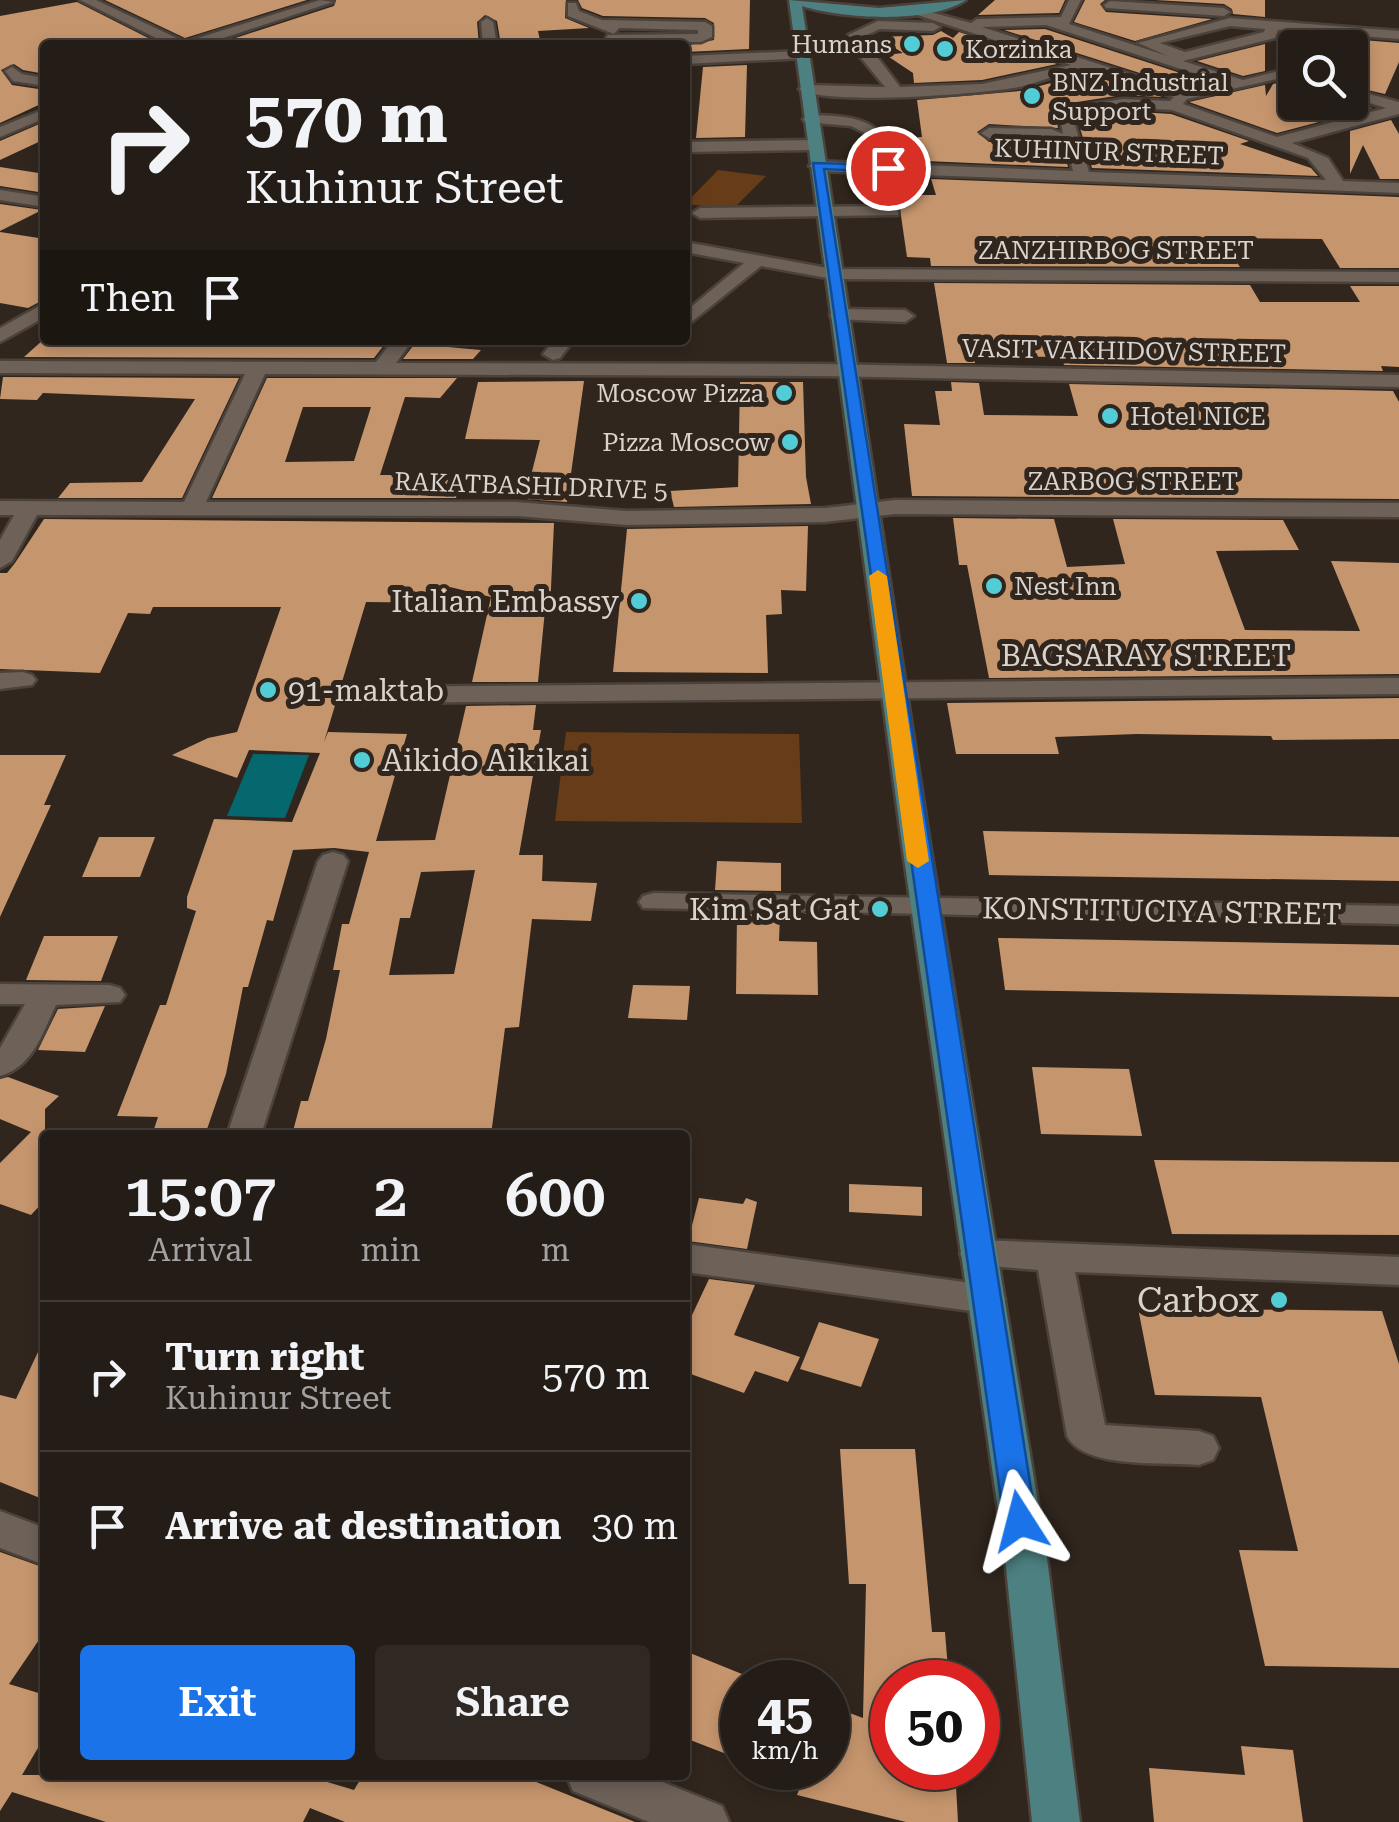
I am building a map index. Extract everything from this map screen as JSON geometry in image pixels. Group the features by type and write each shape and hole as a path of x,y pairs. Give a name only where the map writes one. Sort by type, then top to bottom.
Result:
{"main road":[{"path":"957,1 908,10 854,9 796,0 796,25 925,906 1026,1558 1056,1822"},
{"path":"796,25 815,14 854,9"}],"street":[{"path":"86,0 174,40"},
{"path":"894,91 858,45 855,35 890,24 1066,21 1075,0"},
{"path":"938,22 957,1"},
{"path":"202,40 327,2"},
{"path":"572,6 573,12 612,29 705,37 702,26 612,29"},
{"path":"1107,11 1152,19 1158,18 1160,8 1399,34"},
{"path":"908,10 938,22"},
{"path":"1068,16 1086,17"},
{"path":"1227,17 1145,43 1238,83"},
{"path":"486,22 489,40"},
{"path":"1046,22 1178,58 1270,35 1274,23"},
{"path":"959,23 1178,100 1277,142 1322,162 1337,186"},
{"path":"1233,44 1263,52"},
{"path":"690,62 801,56"},
{"path":"806,90 970,91 1049,78 1084,66"},
{"path":"12,71 18,78 40,81"},
{"path":"1083,177 1064,112 1178,100 1278,74"},
{"path":"1368,99 1399,108"},
{"path":"1277,142 1399,108"},
{"path":"0,132 40,115"},
{"path":"810,119 868,125 878,132 888,168"},
{"path":"989,133 1051,134 1074,146"},
{"path":"690,147 814,145"},
{"name":"KUHINUR STREET","path":"817,166 1399,188"},
{"path":"0,195 40,201"},
{"path":"700,213 892,211"},
{"path":"716,235 728,214"},
{"name":"ZANZHIRBOG STREET","path":"690,248 834,274 1399,277"},
{"path":"690,317 758,260"},
{"path":"0,336 40,312"},
{"path":"840,316 905,316"},
{"path":"381,369 399,345"},
{"name":"VASIT VAKHIDOV STREET","path":"0,367 848,371 1399,381"},
{"path":"192,508 258,368"},
{"name":"RAKATBASHI DRIVE 5","path":"0,508 517,509 627,518 868,511"},
{"path":"0,561 30,508"},
{"name":"ZARBOG STREET","path":"868,511 1399,510"},
{"name":"BAGSARАY STREET","path":"358,694 1399,686"},
{"path":"246,1130 333,861"},
{"name":"KONSTITUCIYA STREET","path":"654,902 1399,915"},
{"path":"0,994 109,995"},
{"path":"0,1065 17,1051 46,994"},
{"path":"978,1254 1399,1271"},
{"path":"1054,1256 1086,1436 1094,1442 1199,1448"},
{"path":"690,1259 986,1299"},
{"path":"0,1529 40,1545"},
{"path":"600,1780 684,1818"}],"shaded area":[{"path":"718,170 766,176 733,209 690,205 690,199"},
{"path":"566,732 799,734 802,823 555,821"}],"water":[{"path":"253,754 309,755 285,818 227,816"}],"building":[{"path":"105,0 307,0 185,38"},
{"path":"336,0 566,0 565,18 589,28 538,31 540,40 500,40 497,21 485,15 477,22 479,40 229,40 334,6"},
{"path":"578,0 750,0 749,49 690,52 690,45 714,40 714,23 705,18 603,16 582,8"},
{"path":"995,0 1065,0 1059,13 978,15"},
{"path":"1085,0 1105,0 1100,4 1106,12 1212,19 1135,41 1074,22"},
{"path":"1155,0 1265,0 1265,17 1233,14 1224,4"},
{"path":"77,2 152,40 40,40 40,73 14,64 1,70 12,85 40,89 40,104 0,123 0,16"},
{"path":"1045,29 1211,83 1184,87 1004,30"},
{"path":"941,31 953,38 959,32 1057,64 982,80 914,83 913,73 886,55 903,53 877,37 933,35"},
{"path":"1368,40 1399,43 1399,62 1385,94 1368,90"},
{"path":"1265,44 1265,71 1243,76 1197,61"},
{"path":"747,65 745,137 696,138 703,67"},
{"path":"1086,74 1162,97 1122,95 1058,105 1058,128 989,124 977,132 989,142 1047,142 1064,151 1068,167 925,161 918,137 922,137 917,100 1020,91"},
{"path":"1278,83 1278,120 1326,120 1277,133 1189,102 1265,85 1266,96"},
{"path":"1123,111 1171,114 1249,141 1240,144 1311,168 1318,176 1092,168 1077,118"},
{"path":"1391,120 1399,134 1399,179 1380,179 1363,145 1350,174 1350,131"},
{"path":"40,124 40,141 0,160 0,141"},
{"path":"0,167 40,173 40,192 0,186"},
{"path":"931,179 1399,197 1399,268 1340,268 1322,239 1221,238 1240,267 931,266 930,258 907,257 898,195 936,195"},
{"path":"0,204 40,210 40,211 0,231"},
{"path":"0,232 40,238 40,302 28,308 0,303"},
{"path":"934,283 1250,285 1260,302 1360,302 1350,286 1399,286 1399,367 1381,366 1383,371 1064,365 1062,357 974,356 975,363 947,363"},
{"path":"40,343 384,345 374,358 24,357"},
{"path":"414,345 481,350 473,359 403,359"},
{"path":"3,377 239,378 182,498 58,498 70,483 142,482 195,399 43,393 37,400 0,399"},
{"path":"267,378 457,378 440,398 405,397 380,475 461,475 456,498 212,498","holes":["303,407 371,407 354,461 285,462"]},
{"path":"584,381 567,502 525,499 540,440 465,439 478,382"},
{"path":"740,382 803,382 806,477 811,504 674,507 670,491 738,487"},
{"path":"951,382 979,383 984,415 1078,416 1069,384 1393,391 1399,402 1399,499 912,496 904,424 940,425 935,391 952,391"},
{"path":"953,518 1054,519 1067,567 1125,564 1113,519 1283,520 1299,550 1216,551 1245,630 1360,631 1331,561 1399,563 1399,674 989,678 967,565 959,565"},
{"path":"44,519 554,523 550,610 545,610 538,682 472,682 491,597 450,587 446,603 366,602 324,742 328,732 407,734 376,841 435,840 466,706 536,705 533,730 541,730 519,855 543,855 542,881 597,883 591,921 532,919 519,1027 505,1028 492,1130 293,1130 301,1101 308,1101 326,1039 340,970 333,970 342,924 349,924 369,852 334,848 293,850 273,921 267,920 248,987 243,987 226,1074 207,1130 154,1130 158,1117 117,1116 160,1005 166,1005 196,911 187,908 187,897 214,819 292,822 320,753 249,750 237,778 172,755 208,738 237,732 281,607 153,607 150,614 128,613 100,673 0,669 0,573 7,573","holes":["475,870 454,974 389,975 400,918 410,918 421,872"]},
{"path":"808,526 806,591 781,590 782,614 766,615 768,673 613,672 627,529"},
{"path":"1399,698 1399,739 1273,740 1271,736 1137,734 1055,737 1059,754 956,754 947,703"},
{"path":"0,755 66,755 44,805 51,805 0,917"},
{"path":"983,831 1399,837 1399,881 989,875"},
{"path":"99,837 155,837 140,877 82,877"},
{"path":"717,861 781,863 781,891 715,890"},
{"path":"737,914 780,915 779,941 817,942 818,995 736,994"},
{"path":"44,936 118,936 101,981 26,980"},
{"path":"998,938 1399,945 1399,997 1005,990"},
{"path":"633,985 690,986 687,1020 628,1018"},
{"path":"105,1006 85,1052 38,1050 58,1009"},
{"path":"1032,1067 1129,1069 1142,1136 1041,1134"},
{"path":"8,1077 59,1096 45,1109 45,1130 40,1130 40,1205 31,1215 0,1204 0,1163 31,1132 0,1119 0,1079"},
{"path":"1154,1160 1399,1162 1399,1235 1172,1234"},
{"path":"849,1184 922,1187 922,1216 849,1212"},
{"path":"699,1198 743,1204 746,1198 757,1202 747,1249 690,1241"},
{"path":"709,1279 755,1285 734,1335 800,1357 788,1382 755,1371 744,1393 690,1374 690,1319"},
{"path":"1138,1308 1382,1311 1399,1364 1399,1668 1265,1666 1239,1550 1298,1551 1261,1397 1155,1395"},
{"path":"819,1322 879,1339 861,1387 800,1369"},
{"path":"40,1348 40,1498 0,1482 0,1395 16,1399"},
{"path":"840,1449 915,1449 932,1632 945,1632 947,1660 870,1660 870,1790 956,1790 958,1822 906,1822 797,1795 799,1790 850,1790 850,1713 863,1718 866,1584 849,1584"},
{"path":"0,1552 40,1566 40,1638 9,1684 40,1693 40,1744 22,1775 40,1775 40,1780 321,1780 354,1790 360,1780 531,1780 635,1822 345,1822 310,1808 303,1822 106,1822 12,1792 0,1811"},
{"path":"690,1653 720,1665 720,1752 690,1740"},
{"path":"1241,1746 1293,1750 1303,1822 1154,1822 1149,1768 1245,1775"}],"slow traffic":[{"path":"878,576 918,861"}],"place":[{"name":"Humans","path":"912,44"},
{"name":"Korzinka","path":"945,49"},
{"name":"BNZ Industrial Support","path":"1032,96"},
{"name":"Moscow Pizza","path":"784,393"},
{"name":"Hotel NICE","path":"1110,416"},
{"name":"Pizza Moscow","path":"790,442"},
{"name":"Nest Inn","path":"994,586"},
{"name":"Italian Embassy","path":"639,601"},
{"name":"91-maktab","path":"268,690"},
{"name":"Aikido Aikikai","path":"362,760"},
{"name":"Kim Sat Gat","path":"880,909"},
{"name":"Carbox","path":"1279,1300"}],"route":[{"path":"888,168 817,166 920,875 1020,1521"}]}
